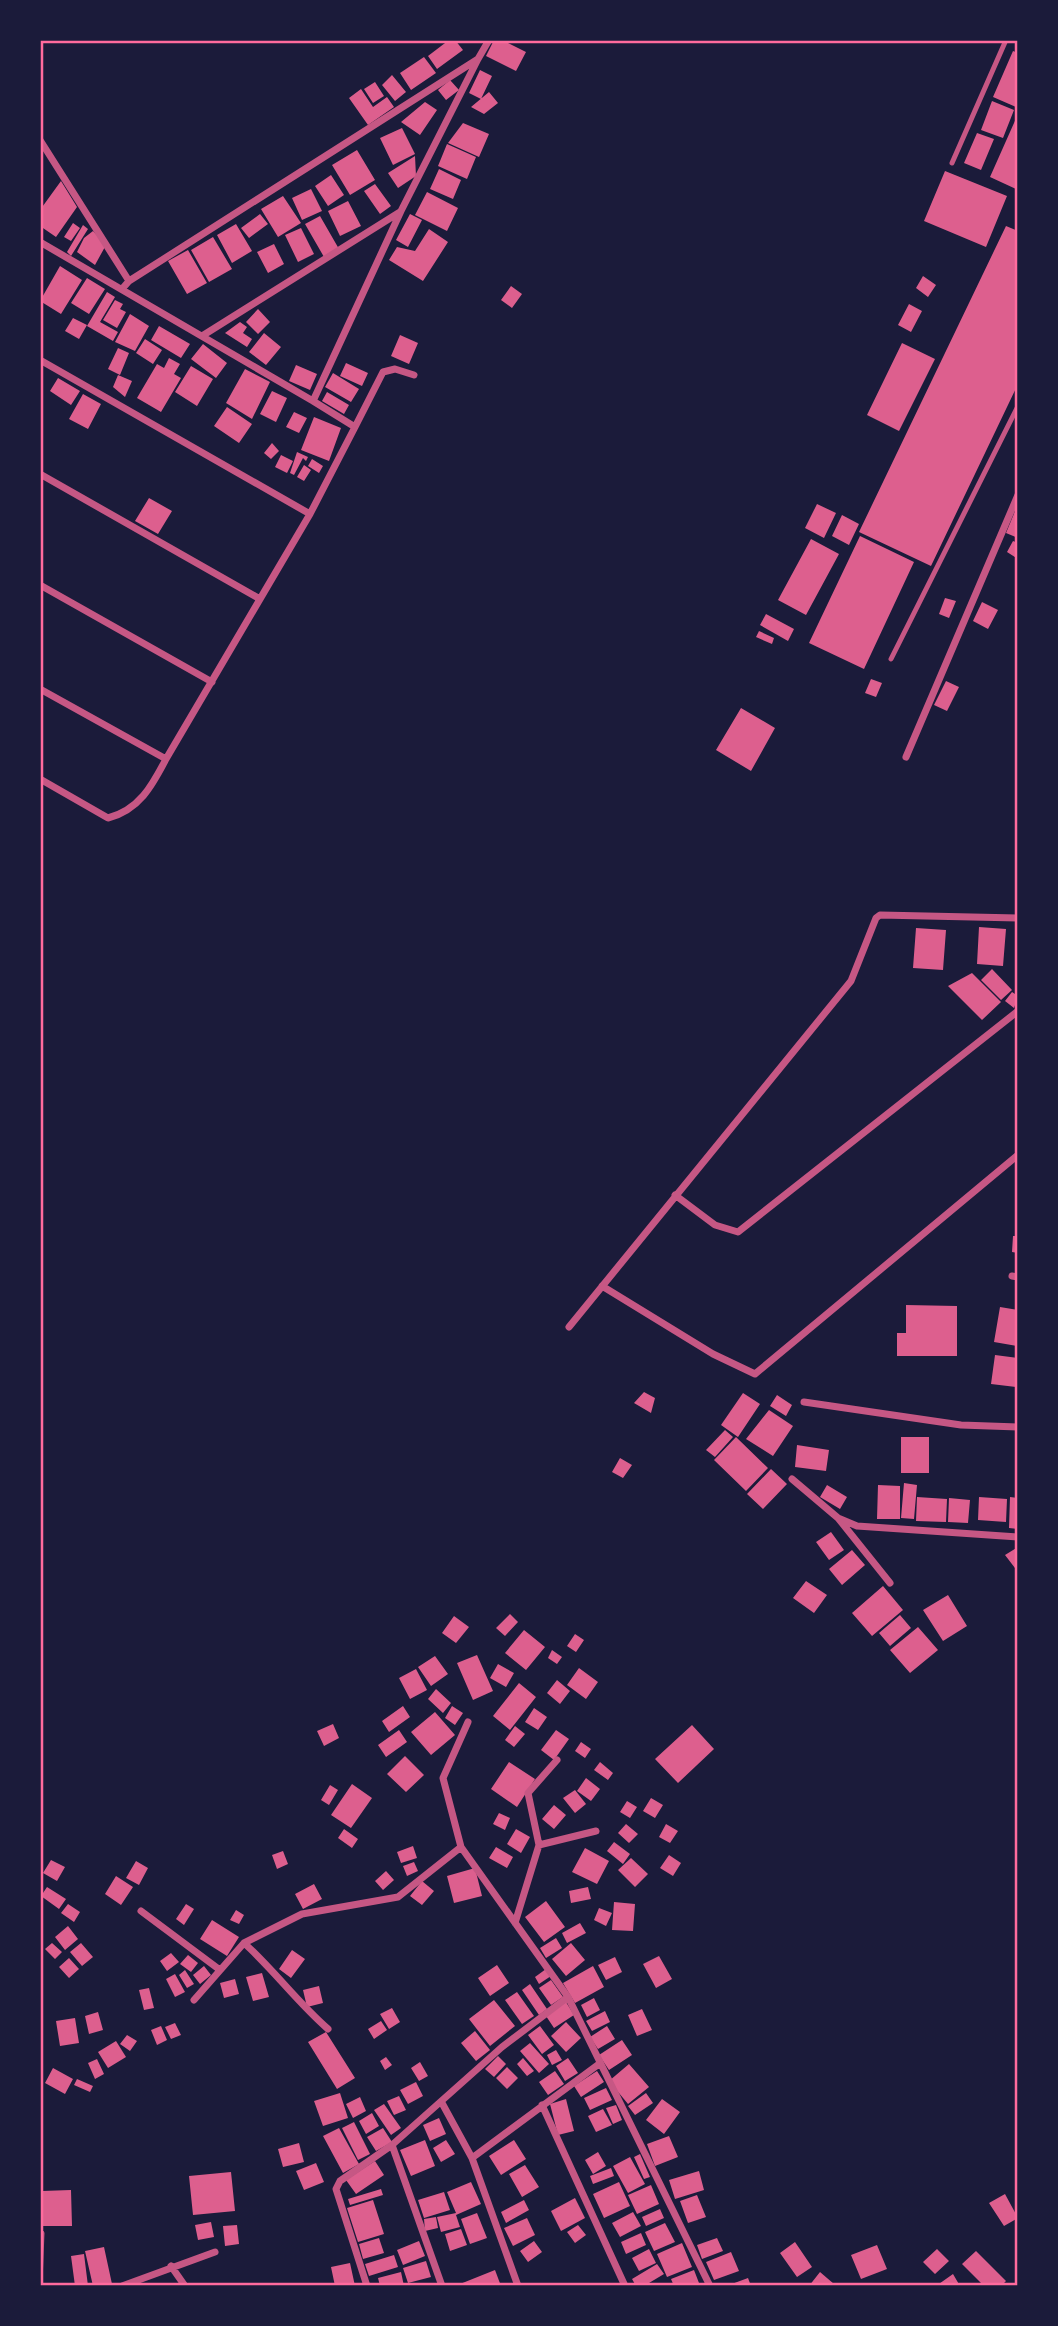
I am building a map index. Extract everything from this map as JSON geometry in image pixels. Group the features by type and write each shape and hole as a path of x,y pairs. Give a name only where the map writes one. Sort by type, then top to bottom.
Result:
{"street":[{"path":"313,401 401,211 489,40"},
{"path":"122,289 129,281 478,59"},
{"path":"40,140 129,281"},
{"path":"202,337 401,211"},
{"path":"40,242 355,427"},
{"path":"40,359 310,514"},
{"path":"40,779 108,818 128,813 151,788 310,514 383,372 395,369 414,375"},
{"path":"40,474 260,599"},
{"path":"906,757 1018,495"},
{"path":"40,586 212,682"},
{"path":"40,689 166,759"},
{"path":"569,1327 850,981 876,918 880,915 1018,918"},
{"path":"675,1195 715,1225 738,1232 1018,1011"},
{"path":"602,1286 713,1354 755,1374 1018,1155"},
{"path":"804,1402 961,1425 1018,1427"},
{"path":"792,1479 838,1518 890,1583"},
{"path":"838,1518 857,1526 1018,1537"},
{"path":"468,1722 443,1778 461,1847 568,1997 710,2286"},
{"path":"515,1923 539,1845 528,1793 557,1760"},
{"path":"539,1845 596,1831"},
{"path":"194,2000 244,1942 302,1914 398,1897 461,1847"},
{"path":"141,1911 220,1970"},
{"path":"244,1942 269,1966 301,2005 328,2029"},
{"path":"367,2286 336,2189 340,2181 393,2145 502,2047 568,1997"},
{"path":"472,2158 599,2064"},
{"path":"442,2103 472,2158 518,2286"},
{"path":"542,2105 625,2286"},
{"path":"393,2145 442,2286"},
{"path":"122,2286 215,2252"},
{"path":"171,2266 185,2286"}],"lane":[{"path":"952,163 1006,40"},
{"path":"891,659 1018,406"},
{"path":"40,2283 42,2232"}],"building":[{"path":"449,40 455,40 463,50 437,69 428,56"},
{"path":"494,40 502,40 526,52 516,71 486,56"},
{"path":"1013,51 1018,53 1016,107 993,97"},
{"path":"424,57 436,73 411,90 400,73"},
{"path":"480,70 492,76 481,99 469,93"},
{"path":"392,75 406,92 395,101 382,85"},
{"path":"450,80 459,90 446,100 438,90"},
{"path":"375,82 384,96 373,103 364,89"},
{"path":"361,89 373,107 387,97 394,107 368,125 349,98"},
{"path":"489,92 498,103 484,114 471,107"},
{"path":"992,101 1014,110 1003,138 981,130"},
{"path":"425,102 437,110 420,135 401,122"},
{"path":"1018,114 1018,185 1016,189 990,177"},
{"path":"463,123 489,134 479,157 448,143"},
{"path":"402,128 415,154 393,165 380,138"},
{"path":"977,133 994,139 981,170 964,163"},
{"path":"447,144 476,157 467,179 438,166"},
{"path":"357,150 375,180 350,195 332,165"},
{"path":"415,156 416,176 398,188 388,173"},
{"path":"439,169 461,180 453,199 430,189"},
{"path":"945,171 1007,196 986,247 924,221"},
{"path":"331,175 344,195 328,206 315,186"},
{"path":"61,181 77,207 56,237 40,226 40,210"},
{"path":"375,184 391,206 380,214 364,191"},
{"path":"311,189 322,211 302,220 292,198"},
{"path":"427,192 458,208 447,231 415,215"},
{"path":"283,196 301,223 278,237 261,209"},
{"path":"348,201 361,226 340,236 328,211"},
{"path":"260,214 268,224 249,238 241,228"},
{"path":"410,214 422,220 408,247 396,240"},
{"path":"320,216 339,249 324,257 305,224"},
{"path":"73,223 80,228 71,241 64,237"},
{"path":"236,224 252,251 232,263 217,235"},
{"path":"83,225 88,229 71,256 67,252"},
{"path":"1006,226 1018,231 1018,384 931,566 859,532"},
{"path":"301,228 314,254 298,262 285,235"},
{"path":"429,229 448,242 423,281 389,260 397,247 415,251"},
{"path":"93,231 106,245 95,265 77,252 84,238"},
{"path":"213,237 232,269 209,282 191,250"},
{"path":"274,244 284,264 268,273 257,252"},
{"path":"188,250 207,283 187,294 168,261"},
{"path":"60,266 82,280 61,314 40,301"},
{"path":"923,276 936,285 928,297 916,288"},
{"path":"87,278 105,289 89,314 71,303"},
{"path":"511,286 522,294 512,308 501,300"},
{"path":"107,292 115,297 100,322 118,332 113,341 87,326"},
{"path":"115,300 123,304 120,309 126,312 117,328 103,320"},
{"path":"909,304 922,311 911,332 898,325"},
{"path":"258,309 270,322 258,334 246,322"},
{"path":"130,314 149,326 135,351 115,342"},
{"path":"73,318 87,325 79,339 65,331"},
{"path":"240,322 247,327 243,333 252,339 247,347 225,333"},
{"path":"159,326 190,344 181,358 151,340"},
{"path":"264,333 281,347 266,365 249,352"},
{"path":"400,335 418,343 409,364 391,356"},
{"path":"145,339 162,350 153,364 136,353"},
{"path":"902,343 935,359 899,431 867,415"},
{"path":"203,344 227,363 216,378 191,359"},
{"path":"118,348 129,353 120,375 108,369"},
{"path":"169,358 180,364 174,374 181,378 161,412 137,398 157,364 164,368"},
{"path":"346,363 368,373 362,386 340,376"},
{"path":"296,365 317,374 310,390 289,381"},
{"path":"191,366 213,379 197,406 175,392"},
{"path":"245,369 270,382 252,419 226,403"},
{"path":"333,373 359,389 351,402 325,387"},
{"path":"118,375 132,381 125,397 113,387"},
{"path":"58,378 80,391 71,405 50,391"},
{"path":"272,391 287,398 276,422 260,414"},
{"path":"327,392 349,405 344,414 322,401"},
{"path":"83,394 101,404 88,429 69,419"},
{"path":"227,407 252,424 239,443 214,426"},
{"path":"294,412 307,418 299,433 286,427"},
{"path":"314,417 341,428 329,461 301,450"},
{"path":"272,443 279,451 271,459 264,453"},
{"path":"297,452 308,457 306,461 303,458 294,475 290,473"},
{"path":"281,455 293,461 287,473 275,467"},
{"path":"312,459 323,466 319,473 308,466"},
{"path":"304,465 311,470 304,481 297,477"},
{"path":"149,498 172,511 158,534 135,521"},
{"path":"817,504 836,513 824,538 805,528"},
{"path":"1018,504 1018,538 1006,533"},
{"path":"842,515 859,524 849,545 832,536"},
{"path":"860,536 914,562 864,669 809,643"},
{"path":"811,539 839,554 806,615 778,600"},
{"path":"1013,541 1018,543 1018,559 1007,552"},
{"path":"945,598 956,601 949,618 939,614"},
{"path":"982,602 998,610 988,629 973,621"},
{"path":"766,614 794,629 788,641 760,625"},
{"path":"759,631 774,638 772,644 756,637"},
{"path":"871,679 882,683 876,697 865,693"},
{"path":"946,681 959,687 947,711 934,705"},
{"path":"741,708 775,728 751,771 716,750"},
{"path":"979,927 1006,929 1003,966 977,964"},
{"path":"916,928 946,930 943,970 913,968"},
{"path":"992,969 1012,990 1001,1000 981,980"},
{"path":"972,973 1001,1002 982,1020 948,986"},
{"path":"1012,992 1018,996 1014,1008 1005,1001"},
{"path":"1013,1236 1018,1236 1018,1253 1012,1252"},
{"path":"906,1305 957,1306 957,1356 897,1356 897,1333 906,1333"},
{"path":"1000,1307 1018,1310 1017,1346 994,1342"},
{"path":"995,1355 1018,1358 1016,1387 991,1384"},
{"path":"644,1392 655,1398 651,1413 634,1403"},
{"path":"743,1393 760,1404 738,1437 721,1425"},
{"path":"777,1395 792,1405 786,1416 770,1406"},
{"path":"769,1410 793,1426 773,1456 746,1439"},
{"path":"725,1430 733,1437 715,1457 706,1450"},
{"path":"736,1437 768,1468 746,1491 714,1460"},
{"path":"901,1437 929,1437 929,1473 901,1473"},
{"path":"797,1445 829,1450 826,1471 795,1467"},
{"path":"620,1458 632,1465 623,1478 612,1472"},
{"path":"771,1469 787,1484 763,1509 747,1494"},
{"path":"904,1483 917,1485 914,1519 901,1518"},
{"path":"827,1485 847,1497 840,1509 820,1497"},
{"path":"878,1485 900,1486 900,1519 877,1519"},
{"path":"917,1497 947,1499 946,1522 916,1521"},
{"path":"979,1497 1007,1499 1006,1522 978,1520"},
{"path":"1010,1497 1018,1498 1018,1529 1009,1528"},
{"path":"949,1498 970,1500 968,1523 948,1522"},
{"path":"831,1532 844,1550 829,1560 816,1542"},
{"path":"1018,1547 1018,1572 1005,1555"},
{"path":"852,1550 865,1565 842,1585 829,1569"},
{"path":"806,1581 827,1595 814,1613 793,1598"},
{"path":"883,1586 903,1610 872,1636 852,1613"},
{"path":"948,1595 967,1626 943,1641 923,1610"},
{"path":"510,1614 518,1622 505,1636 496,1628"},
{"path":"900,1615 911,1628 890,1646 879,1633"},
{"path":"454,1616 469,1627 456,1643 442,1633"},
{"path":"918,1627 938,1650 910,1673 890,1650"},
{"path":"524,1630 545,1647 526,1670 505,1653"},
{"path":"575,1634 584,1640 576,1652 567,1646"},
{"path":"552,1650 562,1657 557,1664 548,1658"},
{"path":"477,1655 493,1691 473,1700 457,1663"},
{"path":"435,1656 448,1674 431,1686 418,1667"},
{"path":"498,1664 514,1673 506,1687 490,1678"},
{"path":"579,1668 598,1682 586,1699 567,1685"},
{"path":"416,1669 427,1690 410,1699 399,1678"},
{"path":"557,1680 570,1691 560,1704 547,1693"},
{"path":"519,1683 536,1697 510,1730 493,1716"},
{"path":"436,1689 451,1703 443,1713 428,1699"},
{"path":"403,1706 410,1717 389,1732 382,1721"},
{"path":"452,1706 463,1713 455,1725 445,1718"},
{"path":"534,1708 547,1717 538,1730 525,1722"},
{"path":"435,1712 455,1735 431,1755 411,1732"},
{"path":"333,1724 339,1738 324,1746 317,1731"},
{"path":"692,1725 714,1749 678,1783 655,1759"},
{"path":"515,1726 525,1734 514,1747 505,1740"},
{"path":"399,1730 407,1742 386,1757 378,1745"},
{"path":"556,1730 569,1739 554,1760 541,1750"},
{"path":"581,1742 591,1749 585,1758 575,1751"},
{"path":"405,1756 424,1775 406,1792 387,1774"},
{"path":"509,1762 535,1779 517,1807 491,1789"},
{"path":"600,1762 613,1773 608,1780 594,1770"},
{"path":"586,1778 600,1789 591,1801 577,1791"},
{"path":"352,1784 372,1798 351,1828 331,1815"},
{"path":"330,1785 338,1790 329,1805 321,1800"},
{"path":"575,1790 586,1804 575,1813 563,1798"},
{"path":"651,1798 663,1805 655,1818 643,1811"},
{"path":"627,1801 637,1807 630,1818 620,1812"},
{"path":"554,1805 566,1815 554,1829 542,1819"},
{"path":"499,1813 510,1818 505,1830 493,1824"},
{"path":"626,1824 638,1834 629,1843 618,1833"},
{"path":"666,1824 678,1831 670,1843 659,1837"},
{"path":"344,1829 358,1839 352,1848 338,1838"},
{"path":"516,1829 530,1837 521,1853 507,1844"},
{"path":"614,1842 630,1854 623,1864 607,1851"},
{"path":"413,1846 417,1858 401,1863 397,1852"},
{"path":"496,1847 513,1857 507,1868 489,1858"},
{"path":"585,1848 609,1861 597,1884 572,1872"},
{"path":"283,1851 288,1864 277,1869 272,1855"},
{"path":"669,1855 681,1863 673,1876 660,1868"},
{"path":"631,1858 648,1874 635,1887 618,1870"},
{"path":"51,1860 65,1867 57,1881 43,1873"},
{"path":"136,1861 148,1868 139,1885 126,1878"},
{"path":"414,1862 418,1871 407,1876 403,1866"},
{"path":"475,1868 482,1896 454,1903 447,1876"},
{"path":"386,1871 394,1880 383,1890 375,1881"},
{"path":"116,1876 133,1887 121,1905 105,1894"},
{"path":"422,1881 434,1891 422,1905 410,1896"},
{"path":"314,1884 322,1899 303,1909 295,1894"},
{"path":"47,1887 66,1899 59,1909 41,1896"},
{"path":"588,1887 591,1899 571,1903 569,1891"},
{"path":"546,1901 565,1927 544,1942 525,1917"},
{"path":"614,1902 635,1904 633,1931 612,1930"},
{"path":"68,1904 80,1912 74,1922 61,1913"},
{"path":"186,1904 194,1909 184,1925 176,1919"},
{"path":"599,1908 612,1913 606,1926 594,1920"},
{"path":"236,1910 244,1915 239,1924 230,1920"},
{"path":"212,1920 239,1937 227,1956 200,1939"},
{"path":"580,1923 586,1933 567,1943 562,1933"},
{"path":"68,1926 78,1939 65,1950 55,1937"},
{"path":"556,1938 562,1948 546,1958 540,1948"},
{"path":"52,1943 62,1952 55,1959 45,1949"},
{"path":"81,1943 93,1957 82,1966 70,1952"},
{"path":"571,1943 585,1960 566,1976 552,1959"},
{"path":"292,1950 305,1959 291,1978 279,1969"},
{"path":"171,1953 179,1962 167,1971 160,1961"},
{"path":"188,1955 198,1963 191,1972 180,1964"},
{"path":"659,1956 672,1979 656,1988 643,1964"},
{"path":"615,1957 622,1972 606,1980 598,1965"},
{"path":"69,1958 79,1969 69,1978 59,1967"},
{"path":"497,1965 509,1983 490,1996 478,1978"},
{"path":"204,1966 211,1975 200,1984 193,1975"},
{"path":"593,1966 604,1987 575,2003 563,1983"},
{"path":"546,1969 551,1976 539,1984 535,1977"},
{"path":"185,1970 194,1984 187,1988 179,1975"},
{"path":"262,1973 269,1997 253,2001 246,1977"},
{"path":"175,1974 185,1992 175,1997 166,1979"},
{"path":"235,1979 239,1994 224,1998 220,1983"},
{"path":"551,1980 563,1997 551,2005 539,1988"},
{"path":"530,1984 547,2009 539,2015 522,1990"},
{"path":"319,1986 323,2003 307,2007 303,1990"},
{"path":"149,1988 154,2008 144,2010 139,1990"},
{"path":"517,1992 534,2016 522,2024 505,2000"},
{"path":"594,1998 600,2010 587,2017 581,2005"},
{"path":"494,2000 515,2026 490,2046 469,2019"},
{"path":"566,2002 574,2015 554,2028 546,2016"},
{"path":"392,2008 400,2022 389,2029 380,2014"},
{"path":"642,2009 652,2030 637,2036 628,2015"},
{"path":"605,2011 610,2022 592,2031 586,2021"},
{"path":"98,2012 103,2030 89,2034 85,2016"},
{"path":"75,2018 79,2043 60,2046 56,2021"},
{"path":"381,2021 387,2030 374,2039 368,2029"},
{"path":"566,2022 581,2038 566,2052 551,2036"},
{"path":"175,2023 181,2035 171,2039 165,2027"},
{"path":"161,2026 167,2040 157,2045 151,2030"},
{"path":"540,2026 554,2045 542,2054 528,2035"},
{"path":"607,2026 615,2039 598,2049 590,2037"},
{"path":"475,2031 490,2050 476,2061 461,2043"},
{"path":"326,2032 355,2078 337,2089 308,2042"},
{"path":"127,2035 137,2041 130,2051 120,2044"},
{"path":"622,2040 632,2055 609,2070 599,2055"},
{"path":"116,2041 126,2057 108,2068 98,2052"},
{"path":"530,2043 549,2064 539,2073 520,2051"},
{"path":"556,2050 562,2060 552,2065 547,2055"},
{"path":"498,2056 506,2064 494,2077 485,2069"},
{"path":"386,2057 392,2065 385,2070 380,2061"},
{"path":"523,2058 534,2071 527,2076 517,2064"},
{"path":"568,2058 578,2073 565,2081 556,2066"},
{"path":"97,2059 104,2074 95,2079 88,2063"},
{"path":"420,2062 428,2076 419,2081 411,2068"},
{"path":"629,2064 649,2087 628,2104 609,2081"},
{"path":"507,2067 518,2078 507,2089 496,2078"},
{"path":"53,2068 73,2079 65,2094 45,2083"},
{"path":"555,2071 564,2084 548,2095 539,2082"},
{"path":"597,2071 604,2082 581,2097 574,2086"},
{"path":"77,2079 93,2086 90,2092 74,2085"},
{"path":"416,2082 423,2096 408,2104 400,2090"},
{"path":"606,2088 612,2100 590,2110 584,2098"},
{"path":"340,2093 348,2118 323,2126 314,2101"},
{"path":"646,2093 653,2103 635,2115 628,2106"},
{"path":"399,2096 406,2110 394,2115 387,2101"},
{"path":"360,2097 366,2111 353,2118 346,2104"},
{"path":"566,2099 574,2131 558,2135 550,2104"},
{"path":"662,2099 680,2112 664,2134 646,2120"},
{"path":"384,2104 401,2128 391,2135 374,2110"},
{"path":"616,2105 622,2120 613,2124 606,2108"},
{"path":"603,2109 612,2125 596,2132 588,2116"},
{"path":"372,2113 379,2126 366,2134 359,2121"},
{"path":"439,2118 446,2134 430,2141 423,2125"},
{"path":"354,2122 370,2154 358,2160 342,2128"},
{"path":"339,2128 359,2164 343,2173 323,2136"},
{"path":"383,2128 392,2142 376,2151 367,2137"},
{"path":"669,2136 678,2157 655,2166 647,2144"},
{"path":"425,2140 435,2166 411,2176 400,2150"},
{"path":"446,2140 455,2154 441,2162 433,2148"},
{"path":"514,2140 526,2159 501,2175 489,2156"},
{"path":"299,2143 304,2162 283,2167 278,2149"},
{"path":"598,2152 606,2166 593,2174 585,2160"},
{"path":"640,2154 650,2177 644,2179 634,2157"},
{"path":"630,2157 645,2184 628,2193 613,2166"},
{"path":"375,2161 384,2175 356,2194 346,2180"},
{"path":"316,2163 324,2182 304,2190 296,2171"},
{"path":"525,2165 539,2187 522,2197 509,2174"},
{"path":"611,2168 614,2176 593,2184 590,2176"},
{"path":"699,2171 704,2190 675,2199 669,2180"},
{"path":"231,2172 235,2211 193,2215 189,2176"},
{"path":"471,2182 481,2204 456,2215 460,2227 441,2232 437,2217 456,2213 447,2192"},
{"path":"619,2182 630,2206 604,2218 593,2194"},
{"path":"651,2185 659,2204 637,2214 628,2195"},
{"path":"381,2189 383,2195 350,2205 348,2199"},
{"path":"71,2190 72,2226 43,2226 42,2191"},
{"path":"444,2192 450,2210 424,2218 418,2200"},
{"path":"1005,2194 1018,2218 1004,2226 989,2203"},
{"path":"697,2195 706,2217 688,2223 680,2201"},
{"path":"575,2198 585,2218 561,2231 551,2211"},
{"path":"373,2200 384,2234 358,2242 347,2208"},
{"path":"524,2200 529,2210 506,2223 501,2212"},
{"path":"660,2209 664,2218 646,2226 642,2217"},
{"path":"633,2212 641,2226 620,2237 612,2223"},
{"path":"477,2213 487,2238 470,2244 461,2219"},
{"path":"436,2217 438,2228 425,2231 424,2219"},
{"path":"527,2218 535,2235 513,2246 504,2228"},
{"path":"211,2222 214,2237 198,2240 195,2225"},
{"path":"665,2223 675,2242 654,2251 645,2232"},
{"path":"237,2225 239,2244 225,2246 223,2226"},
{"path":"578,2225 586,2235 575,2243 567,2232"},
{"path":"461,2229 467,2245 450,2251 445,2234"},
{"path":"641,2233 646,2245 626,2254 621,2242"},
{"path":"379,2238 384,2253 363,2259 359,2244"},
{"path":"717,2238 723,2251 702,2259 697,2245"},
{"path":"419,2241 425,2256 403,2265 397,2250"},
{"path":"534,2241 542,2252 528,2262 520,2251"},
{"path":"795,2242 812,2267 797,2277 780,2253"},
{"path":"682,2243 692,2267 667,2277 657,2254"},
{"path":"877,2245 887,2269 861,2279 851,2255"},
{"path":"104,2247 112,2284 93,2286 85,2251"},
{"path":"649,2249 656,2263 639,2271 632,2258"},
{"path":"937,2249 949,2261 935,2274 923,2262"},
{"path":"976,2251 1006,2281 1001,2286 984,2286 962,2264"},
{"path":"731,2252 739,2271 714,2280 706,2262"},
{"path":"84,2254 88,2286 75,2286 71,2256"},
{"path":"394,2255 398,2267 369,2276 365,2264"},
{"path":"426,2261 431,2277 408,2283 403,2268"},
{"path":"350,2263 355,2286 335,2286 331,2267"},
{"path":"657,2264 664,2274 644,2286 636,2286 632,2279"},
{"path":"495,2270 501,2286 455,2286"},
{"path":"694,2270 699,2283 674,2286 671,2279"},
{"path":"401,2272 404,2286 380,2286 378,2278"},
{"path":"820,2272 834,2284 833,2286 809,2286"},
{"path":"953,2274 960,2286 936,2286"},
{"path":"748,2278 751,2286 729,2286 729,2285"}]}
